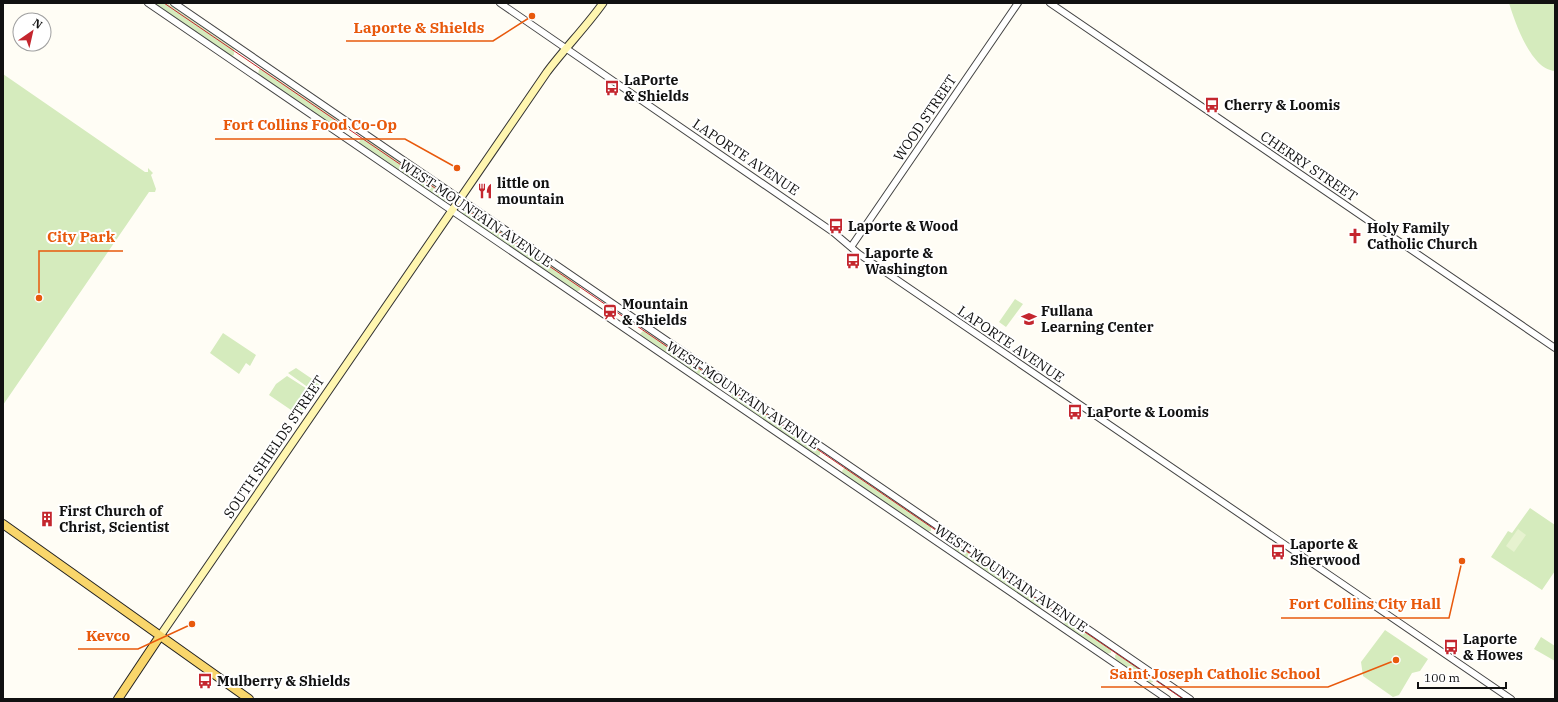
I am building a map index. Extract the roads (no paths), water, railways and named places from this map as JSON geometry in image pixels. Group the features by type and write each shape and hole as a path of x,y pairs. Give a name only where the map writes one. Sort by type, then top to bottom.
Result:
{"main road":[{"name":"SOUTH SHIELDS STREET","path":"118,699 547,72 566,48 584,29 603,3"},
{"path":"3,524 249,699"}],"street":[{"name":"WEST MOUNTAIN AVENUE","path":"148,3 1167,699"},
{"name":"WEST MOUNTAIN AVENUE","path":"174,3 1190,699"},
{"name":"LAPORTE AVENUE","path":"500,3 833,232 1047,384 1511,699"},
{"name":"WOOD STREET","path":"851,246 1018,3"},
{"name":"CHERRY STREET","path":"1050,3 1555,348"}],"tram line":[{"path":"164,3 1183,699"}],"place":[{"name":"Laporte & Shields","path":"532,16"},
{"name":"LaPorte & Shields","path":"612,88"},
{"name":"Cherry & Loomis","path":"1212,105"},
{"name":"Fort Collins Food Co-Op","path":"457,168"},
{"name":"little on mountain","path":"485,191"},
{"name":"Laporte & Wood","path":"836,226"},
{"name":"Holy Family Catholic Church","path":"1355,236"},
{"name":"Laporte & Washington","path":"853,261"},
{"name":"City Park","path":"39,298"},
{"name":"Mountain & Shields","path":"610,312"},
{"name":"Fullana Learning Center","path":"1029,319"},
{"name":"LaPorte & Loomis","path":"1075,412"},
{"name":"First Church of Christ, Scientist","path":"47,519"},
{"name":"Laporte & Sherwood","path":"1278,552"},
{"name":"Fort Collins City Hall","path":"1462,561"},
{"name":"Kevco","path":"192,624"},
{"name":"Laporte & Howes","path":"1451,647"},
{"name":"Saint Joseph Catholic School","path":"1396,660"},
{"name":"Mulberry & Shields","path":"205,681"}]}
